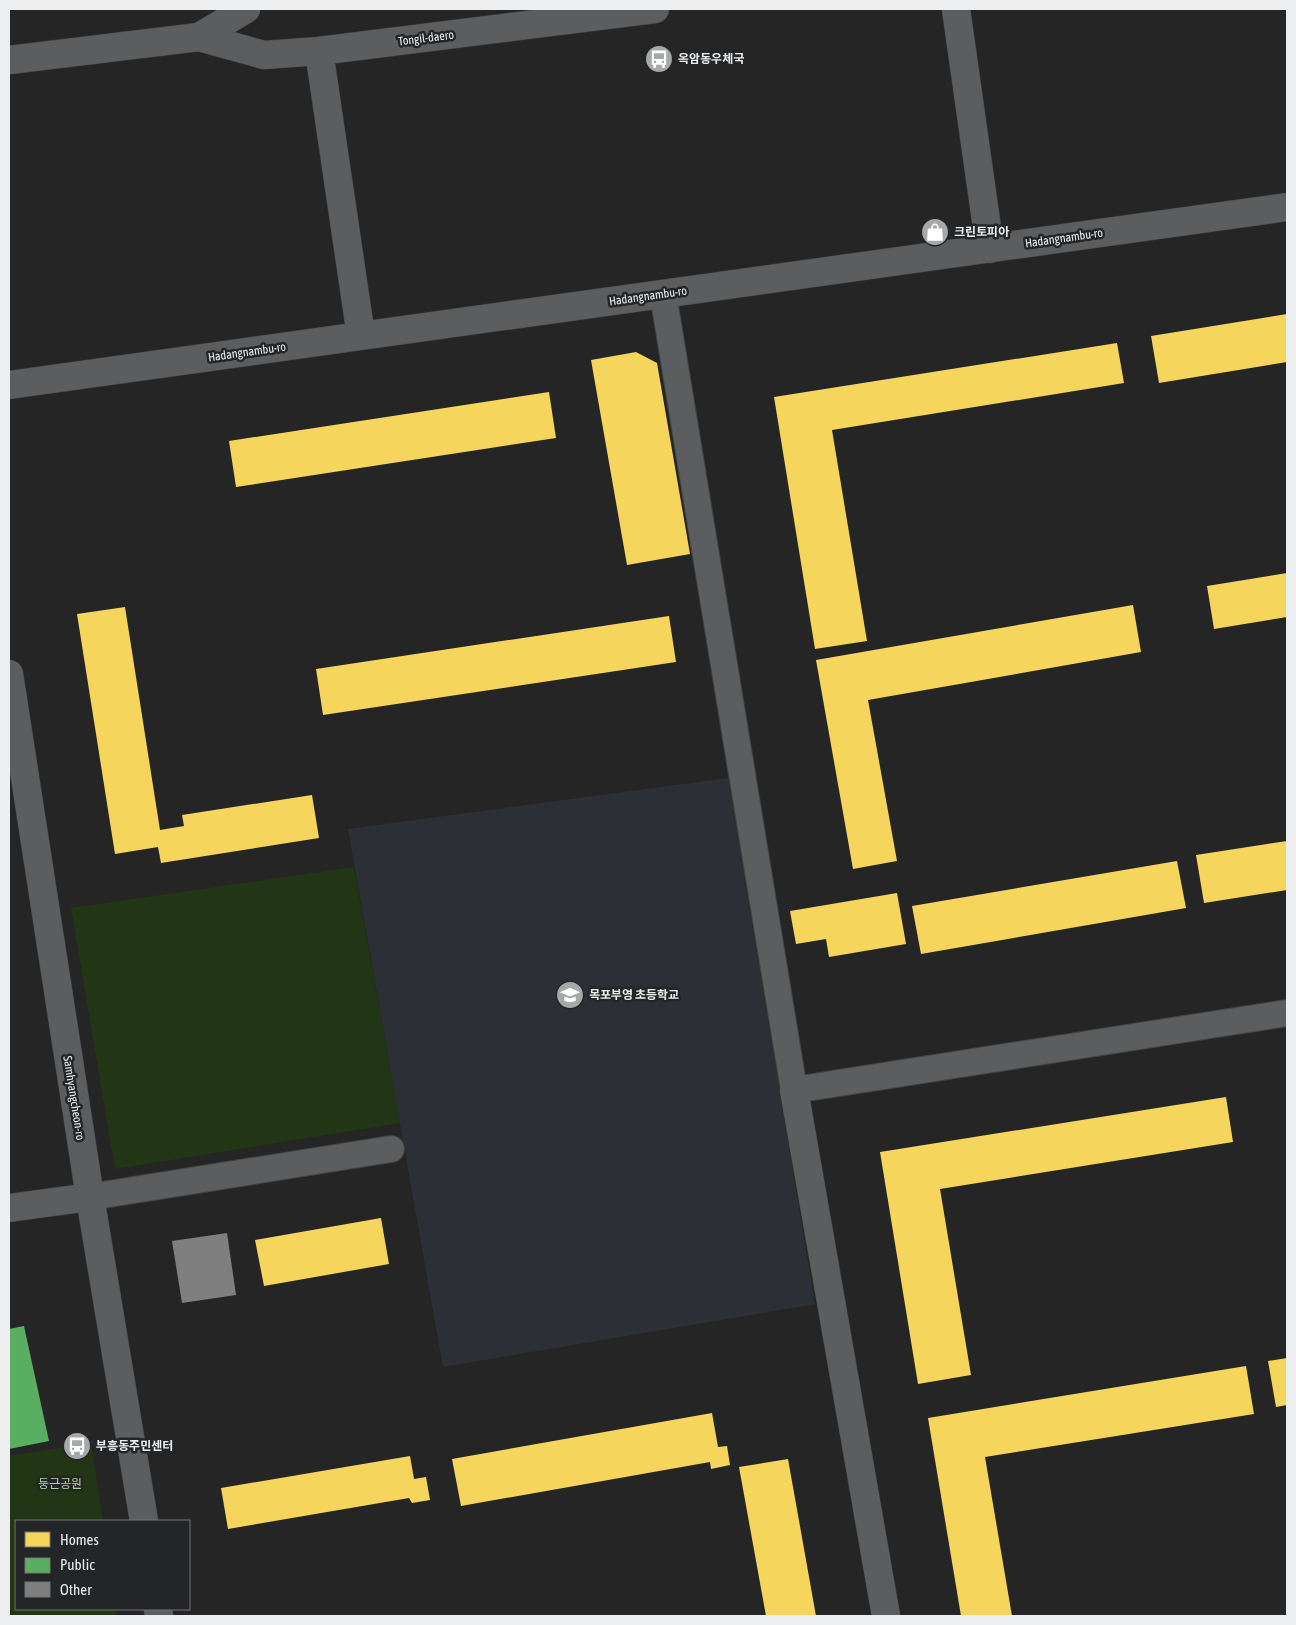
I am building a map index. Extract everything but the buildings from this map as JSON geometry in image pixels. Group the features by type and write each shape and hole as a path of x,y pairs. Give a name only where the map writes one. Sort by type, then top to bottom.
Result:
{"street":[{"name":"Tongil-daero","path":"199,37 246,9"},
{"name":"Tongil-daero","path":"9,60 199,37 264,55 319,51 655,9"},
{"path":"956,9 990,249"},
{"path":"319,51 362,336"},
{"name":"Hadangnambu-ro","path":"9,385 1287,207"},
{"path":"663,294 794,1090 886,1616"},
{"name":"Samhyangcheon-ro","path":"9,674 90,1197 144,1520"},
{"path":"794,1090 1287,1013"},
{"path":"9,1208 391,1149"}],"shaded area":[{"name":"목포부영 초등학교","path":"728,778 815,1304 443,1367 348,829"}],"green space":[{"path":"354,867 400,1123 115,1169 71,908"},
{"name":"둥근공원","path":"91,1443 103,1520 15,1520 15,1610 115,1610 116,1616 9,1616 9,1456"}],"place":[{"name":"옥암동우체국","path":"659,59"},
{"name":"크린토피아","path":"935,232"},
{"name":"목포부영 초등학교","path":"570,995"},
{"name":"부흥동주민센터","path":"77,1446"}]}
